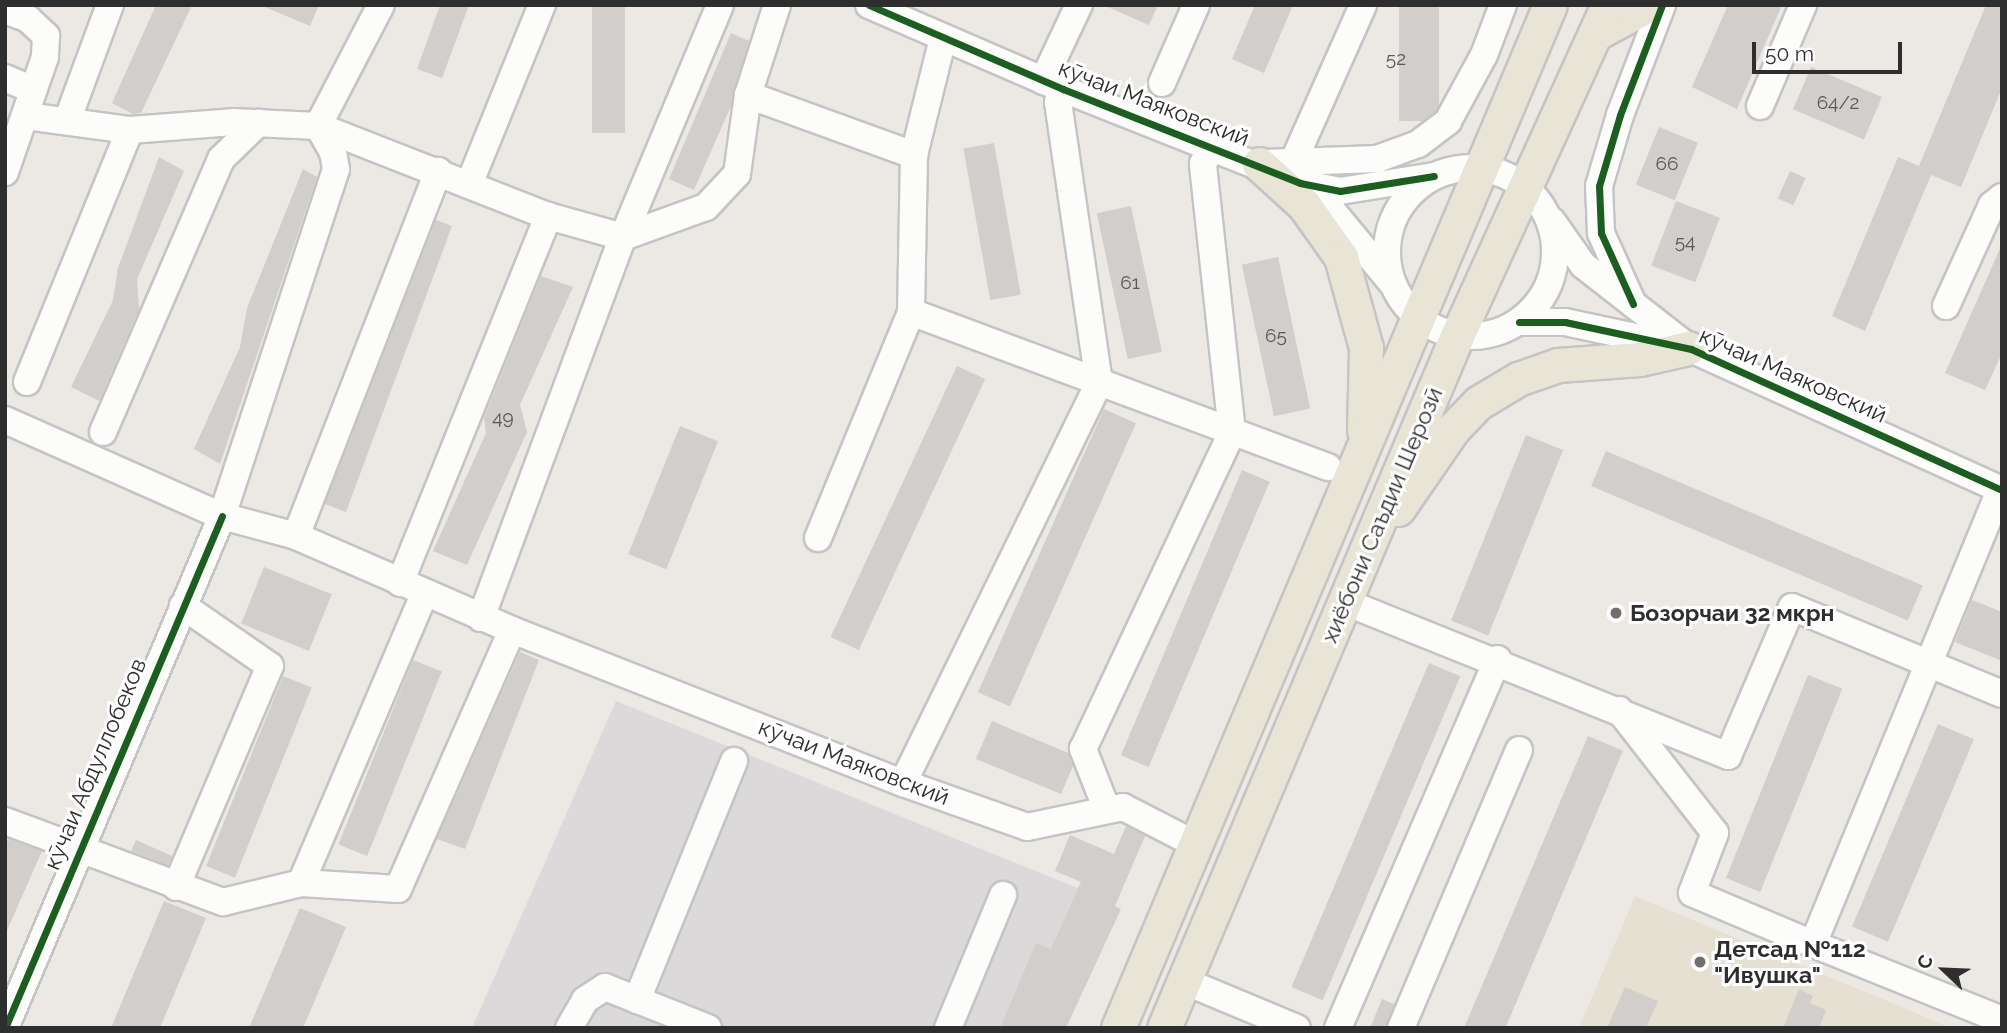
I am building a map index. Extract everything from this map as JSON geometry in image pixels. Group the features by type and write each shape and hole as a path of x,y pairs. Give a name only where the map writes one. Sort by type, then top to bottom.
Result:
{"main road":[{"name":"хиёбони Саъдии Шерозӣ","path":"1118,1028 1484,168 1550,5"},
{"path":"1601,20 1648,5"},
{"name":"хиёбони Саъдии Шерозӣ","path":"1164,1028 1457,336 1601,20"},
{"path":"1285,171 1304,205 1341,257 1366,348 1364,449"},
{"path":"1371,540 1478,403 1518,379 1558,365 1640,359 1690,349"}],"street":[{"path":"67,121 110,5"},
{"path":"318,127 381,5"},
{"path":"470,182 542,5"},
{"path":"481,618 623,237 720,5"},
{"path":"5,78 30,103 67,121 130,130 258,123 318,127 470,182 548,216 623,237 706,207 737,174 748,95 777,5"},
{"name":"кӯчаи Маяковский","path":"869,5 917,15 943,38 1053,85 1340,191 1434,176 1458,168 1484,168 1524,185 1583,265 1690,349"},
{"path":"903,783 1099,383 1058,102 1053,85 1079,5"},
{"path":"1162,83 1196,5"},
{"path":"1285,171 1363,5"},
{"path":"1285,171 1377,159 1418,144 1448,121 1484,55 1503,5"},
{"path":"1633,304 1601,233 1599,187 1620,115 1662,5"},
{"path":"1760,106 1803,5"},
{"path":"5,10 28,19 46,36 45,57 5,172"},
{"path":"818,538 911,312 914,155 943,38"},
{"path":"748,95 914,155"},
{"path":"103,432 221,159 258,123"},
{"name":"кӯчаи Абдуллобеков","path":"5,1028 10,1000 79,852 222,516 336,169 333,152 318,127"},
{"path":"27,382 130,130"},
{"path":"1107,810 1083,749 1232,432 1203,164 1212,145"},
{"name":"кӯчаи Маяковский","path":"1285,171 1330,208 1419,318 1457,336 1489,334 1519,322 1565,322 1690,349 2001,489"},
{"path":"296,536 438,172"},
{"name":"кӯчаи Маяковский","path":"1393,284 1388,247 1397,210 1413,190 1434,176"},
{"path":"1946,306 1992,205 2002,197"},
{"name":"кӯчаи Маяковский","path":"1519,322 1549,284 1555,236 1546,212"},
{"path":"400,583 548,216"},
{"path":"911,312 1328,467"},
{"name":"кӯчаи Маяковский","path":"5,420 222,516 296,536 512,631 903,783 1027,827 1123,807 1198,845"},
{"path":"1813,944 2001,489"},
{"path":"300,883 424,594"},
{"path":"1345,602 1498,659 1728,756 1793,607 2002,694"},
{"path":"176,887 270,666 183,606"},
{"path":"79,852 223,902 300,883 398,889 512,631"},
{"path":"1338,1028 1498,659"},
{"path":"1619,710 1715,834 1692,893 2002,1020"},
{"path":"1401,1028 1519,750"},
{"path":"637,1000 734,761"},
{"name":"кӯчаи Абдуллобеков","path":"5,821 79,852"},
{"path":"948,1028 1003,895"},
{"path":"1184,981 1297,1028"},
{"path":"569,1028 585,1000 605,987 708,1028"}],"shaded area":[{"path":"616,701 1112,902 1060,1028 472,1028"},
{"name":"Детсад №112 \"Ивушка\"","path":"1635,896 1952,1028 1579,1028"}],"building":[{"path":"156,5 192,5 141,113 133,114 112,103"},
{"path":"260,5 319,5 310,26"},
{"path":"440,5 469,5 442,78 417,69"},
{"path":"592,5 625,5 625,133 592,133"},
{"path":"1103,5 1158,5 1149,25"},
{"path":"1255,5 1293,5 1264,73 1232,59"},
{"path":"1399,5 1439,5 1439,121 1399,121"},
{"path":"1728,5 1782,5 1737,109 1692,87"},
{"path":"1986,5 2002,5 2002,88 1961,187 1931,175 1865,331 1832,316 1898,157 1919,166"},
{"path":"731,33 749,41 731,106 694,190 669,179"},
{"path":"1811,67 1882,97 1864,139 1793,109"},
{"path":"1659,127 1698,143 1675,200 1636,184"},
{"path":"994,143 1021,295 990,300 963,148"},
{"path":"159,157 184,171 137,279 139,309 99,401 71,387 113,300 118,268"},
{"path":"303,169 317,177 220,464 194,449 240,347 247,308"},
{"path":"1790,171 1806,178 1793,205 1778,198"},
{"path":"1676,201 1720,218 1695,282 1651,265"},
{"path":"1131,206 1162,352 1128,359 1097,213"},
{"path":"436,220 452,226 346,512 325,504"},
{"path":"2002,244 2002,353 1985,390 1945,373"},
{"path":"1278,257 1310,409 1274,416 1242,265"},
{"path":"541,276 573,287 520,405 527,432 467,565 433,551 486,433 484,418"},
{"path":"957,366 985,379 859,650 831,637"},
{"path":"1104,409 1136,423 1010,706 978,692"},
{"path":"680,426 718,441 666,569 628,554"},
{"path":"1526,435 1563,450 1488,635 1451,620"},
{"path":"1606,451 1923,585 1908,620 1591,486"},
{"path":"1242,470 1270,482 1148,767 1121,755"},
{"path":"264,567 332,594 309,651 241,624"},
{"path":"1972,600 2002,612 2002,661 1955,642"},
{"path":"520,652 539,660 465,849 437,839"},
{"path":"413,660 442,672 367,856 338,845"},
{"path":"1429,663 1460,676 1323,1000 1291,987"},
{"path":"1808,675 1842,689 1760,892 1726,878"},
{"path":"283,676 312,688 235,878 206,866"},
{"path":"992,721 1068,753 1073,766 1061,794 976,759"},
{"path":"1938,724 1974,739 1888,942 1852,927"},
{"path":"1588,736 1623,751 1505,1028 1464,1028"},
{"path":"1126,826 1145,836 1115,906 1121,909 1066,1028 1000,1028 1036,943 1051,949 1081,882 1055,871 1070,835 1114,854"},
{"path":"8,839 42,851 5,935 5,844"},
{"path":"136,840 172,856 168,865 131,851"},
{"path":"164,901 206,918 160,1028 111,1028"},
{"path":"300,908 346,927 303,1028 249,1028"},
{"path":"1625,987 1658,1001 1646,1028 1607,1028"},
{"path":"1799,989 1813,996 1810,1003 1826,1010 1819,1028 1783,1028"},
{"path":"1382,999 1394,1004 1386,1028 1370,1028"}],"cycle path":[{"path":"869,5 1063,89 1300,183 1340,191 1434,176"},
{"path":"1633,304 1601,233 1599,186 1620,115 1662,5"},
{"path":"1519,322 1565,322 1691,349 2002,490"},
{"path":"5,1028 222,516"}],"place":[{"name":"Бозорчаи 32 мкрн","path":"1616,613"},
{"name":"Детсад №112 \"Ивушка\"","path":"1700,962"}]}
